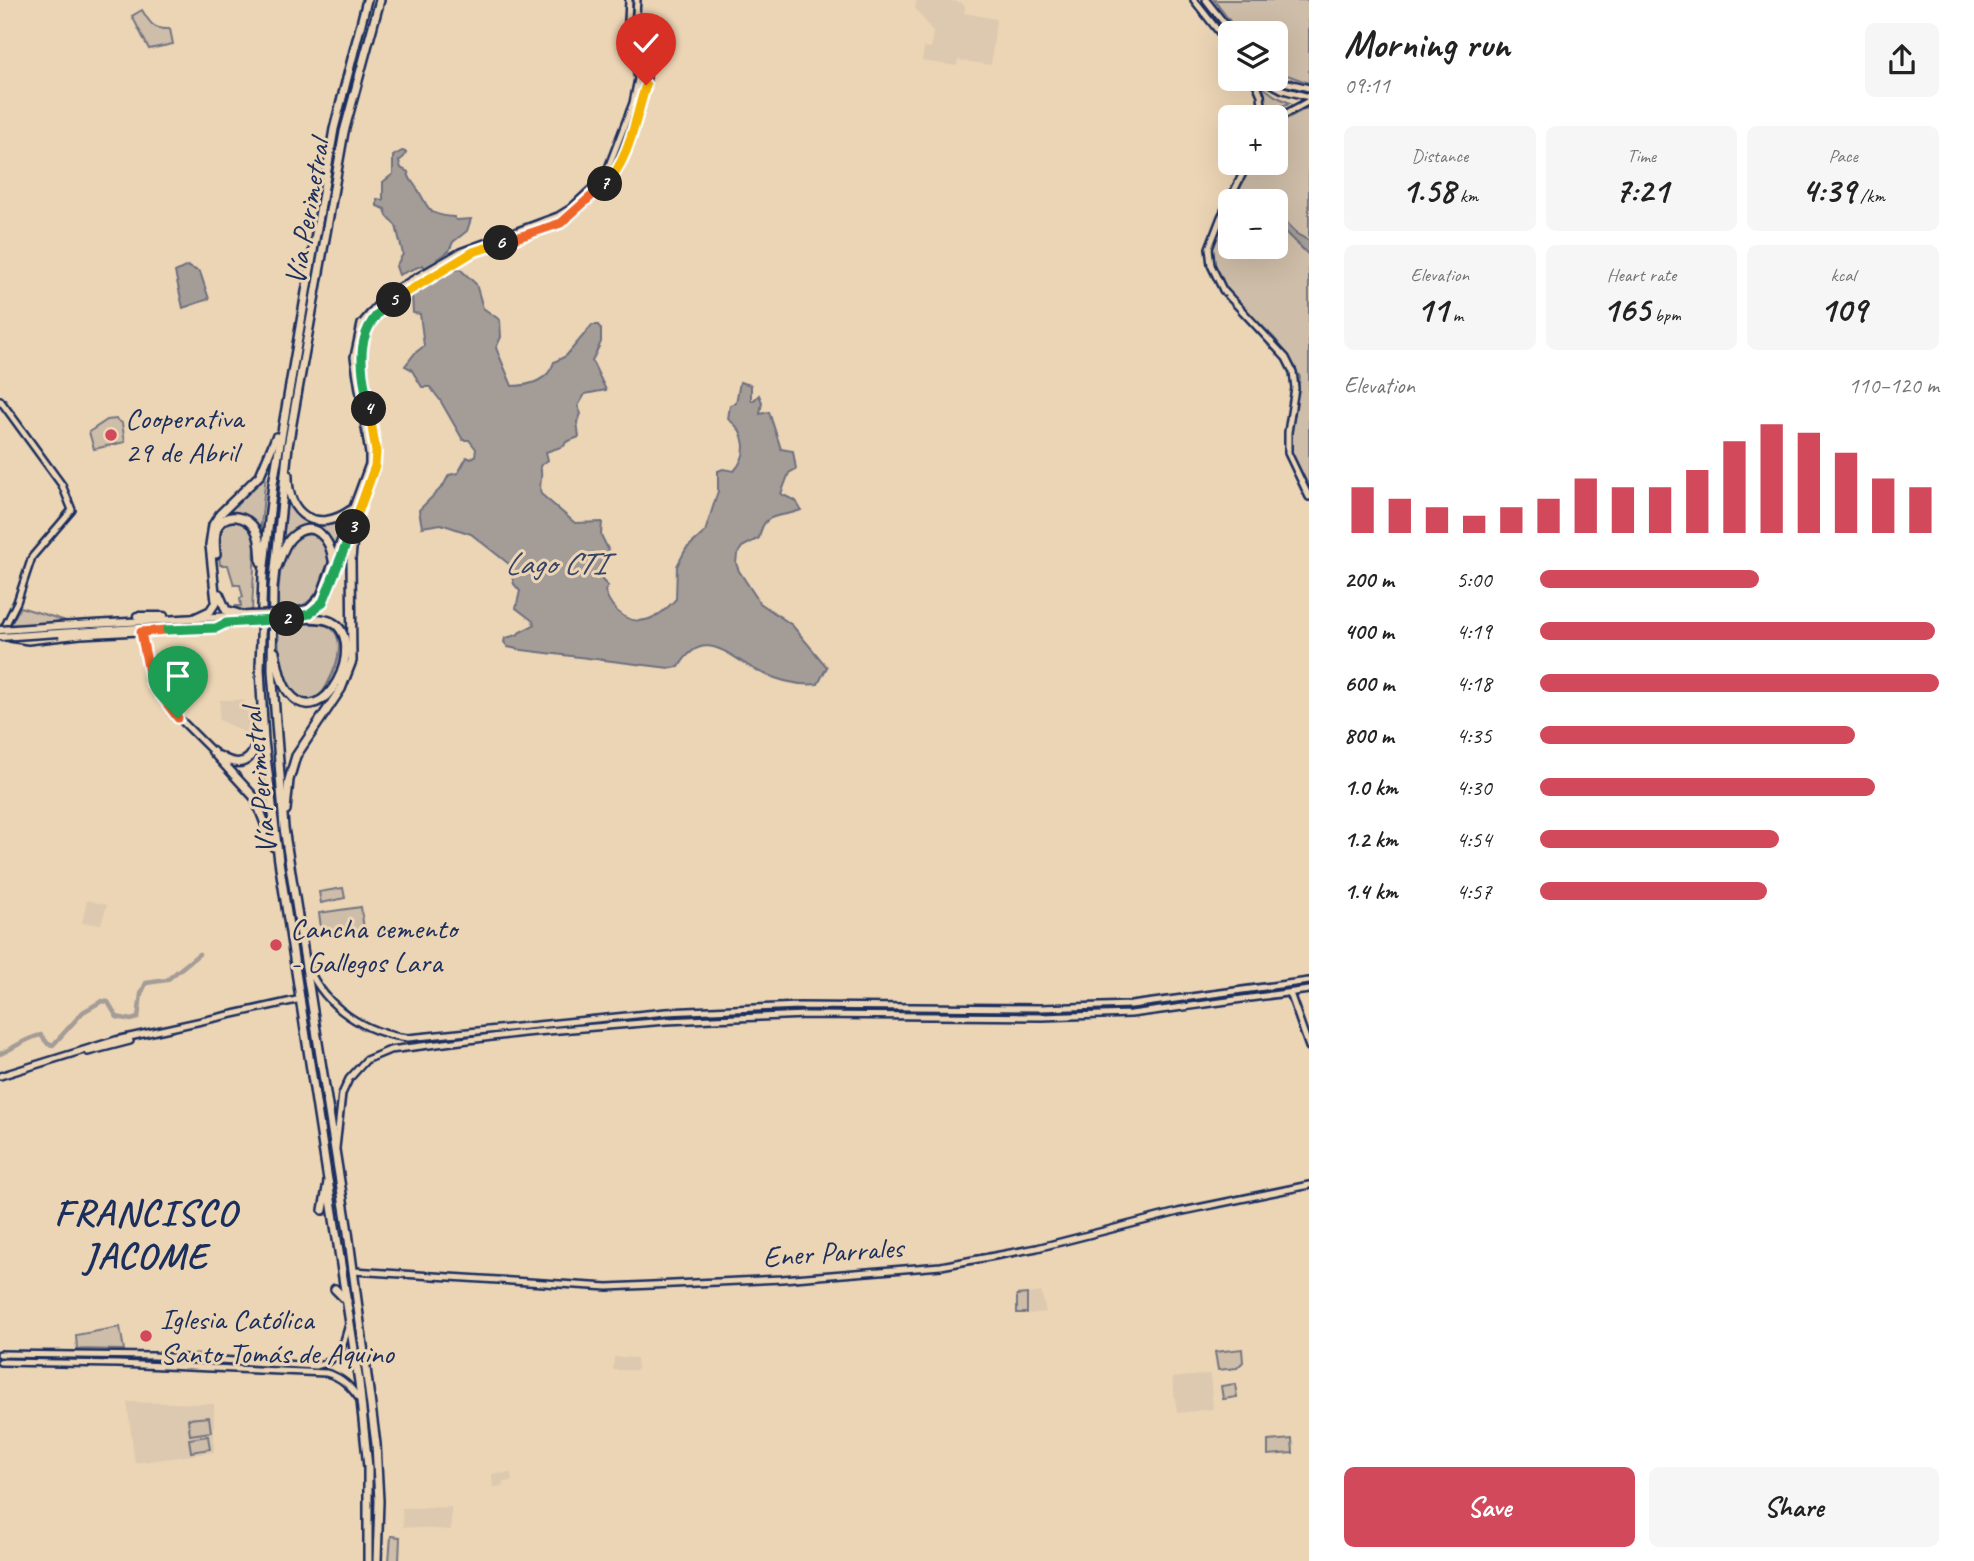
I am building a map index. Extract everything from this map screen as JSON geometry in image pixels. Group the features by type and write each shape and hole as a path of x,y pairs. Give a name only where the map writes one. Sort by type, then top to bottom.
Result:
{"highway":[{"name":"Vía Perimetral","path":"368,0 334,129 268,513 263,575 261,707 279,861 361,1401 368,1467 368,1561"},
{"name":"Vía Perimetral","path":"376,1561 379,1501 376,1444 336,1154 284,828 274,707 272,644 273,588 288,446 341,143 380,0"},
{"path":"192,618 210,611 216,602 210,545 212,528 220,514 261,473 274,445 286,399"},
{"path":"288,446 288,483 291,498 298,511 309,519 334,520 358,503"},
{"path":"248,617 226,610 219,595 216,535 223,521 240,517 253,526 258,537 263,575"},
{"path":"284,828 289,780 294,761 301,746 341,689 352,661 351,559 355,520"},
{"path":"273,588 285,547 292,537 300,532 314,531 325,536 330,543 333,560"},
{"path":"272,644 284,683 292,696 303,702 314,702 329,694 344,662 345,649 341,633 336,625 326,620 286,617"},
{"path":"213,752 238,763 251,757 257,745 261,707"},
{"path":"213,752 255,798 279,861"},
{"path":"323,1210 329,1178"},
{"path":"335,1289 347,1301"}],"main road":[{"path":"137,616 192,618"},
{"path":"0,630 141,630 226,623 248,617"},
{"path":"0,637 192,618 286,617"}],"street":[{"path":"367,478 369,454 354,358 361,324 377,304 393,291 476,245 558,216 571,208 602,179 633,103 638,79 628,21 629,0"},
{"path":"286,617 317,601 376,452 361,358 367,327 390,302 473,252 561,223 612,178 632,132 646,85 645,62 635,29 637,0"},
{"path":"1194,0 1218,31"},
{"path":"1206,0 1223,21"},
{"path":"1288,83 1309,88"},
{"path":"1286,91 1309,99"},
{"path":"1288,112 1309,99"},
{"path":"1242,175 1209,248 1211,265 1223,290 1286,358 1293,372 1295,388 1288,432 1288,453 1294,471 1309,497"},
{"path":"358,395 366,394"},
{"path":"0,400 62,485 71,508 70,513 32,557 17,602 0,637 28,641 141,630 151,682 178,718 213,752"},
{"path":"286,617 309,614 323,602 355,520 358,503"},
{"path":"304,953 313,976 342,1011 359,1023 388,1035 419,1038 560,1021 666,1012 814,1006 1041,1008 1130,1005 1309,981"},
{"path":"336,1154 345,1086 354,1072 374,1056 390,1050 524,1033 666,1021 815,1015 1042,1017 1131,1014 1309,990"},
{"path":"1290,993 1309,1047"},
{"path":"0,1076 137,1038 301,999"},
{"path":"523,1025 524,1033"},
{"name":"Ener Parrales","path":"353,1271 578,1286 628,1286 782,1279 941,1266 1037,1248 1178,1212 1309,1185"},
{"path":"0,1354 153,1356 316,1366 326,1364 338,1356 350,1321"},
{"path":"153,1356 153,1365"},
{"path":"0,1362 153,1365 326,1373 347,1383 361,1401"}],"shaded area":[{"path":"917,0 962,3 965,6 964,13 996,19 991,65 958,60 957,66 922,61 924,47 931,48 933,32 915,8"},
{"path":"1214,0 1309,0 1309,83 1288,75 1288,21 1230,21"},
{"path":"142,10 153,25 170,29 173,44 149,49 132,16"},
{"path":"1263,91 1290,103 1284,105 1265,105"},
{"path":"1309,107 1309,241 1288,224 1288,189 1235,189 1242,175 1288,175 1288,118"},
{"path":"1218,221 1218,259 1288,259 1288,235 1309,255 1309,488 1292,454 1291,435 1300,377 1276,340 1222,286 1209,260 1212,235"},
{"path":"116,419 122,423 125,442 94,449 89,432 107,420"},
{"path":"266,473 260,536 257,525 248,518 218,522"},
{"path":"287,502 299,516 312,524 328,525 345,519 335,551 325,535 298,530 282,549"},
{"path":"241,522 254,532 252,612 237,611 236,606 241,606 240,598 243,597 240,585 234,585 228,565 220,565 217,537 224,525"},
{"path":"310,533 322,540 329,552 328,567 322,583 313,597 301,606 278,608 280,574 286,552 299,536"},
{"path":"20,607 73,623 9,628"},
{"path":"324,624 335,633 339,652 336,663 327,685 316,701 294,692 283,674 279,625"},
{"path":"220,700 244,700 245,709 250,716 246,733 219,720"},
{"path":"343,888 345,898 321,903 319,892"},
{"path":"87,900 107,905 101,924 82,923"},
{"path":"361,907 364,930 322,935 319,913"},
{"path":"1041,1292 1046,1312 1029,1314 1028,1294"},
{"path":"1027,1294 1027,1313 1017,1313 1017,1295"},
{"path":"120,1327 124,1350 77,1349 76,1335"},
{"path":"1242,1349 1243,1362 1237,1368 1218,1370 1215,1352"},
{"path":"614,1357 637,1358 637,1370 613,1370"},
{"path":"1210,1374 1213,1409 1177,1413 1172,1378"},
{"path":"1235,1384 1237,1397 1223,1399 1221,1386"},
{"path":"127,1402 214,1404 214,1452 135,1463"},
{"path":"209,1417 211,1432 190,1435 188,1419"},
{"path":"208,1436 210,1449 191,1452 189,1439"},
{"path":"1292,1439 1293,1453 1268,1455 1268,1441"},
{"path":"511,1473 512,1481 493,1487 492,1474"},
{"path":"451,1507 451,1530 403,1527 402,1508"},
{"path":"391,1536 400,1537 399,1561 389,1561"}],"water":[{"name":"Lago CTI","path":"402,151 406,152 399,161 401,168 408,172 432,212 454,217 456,220 471,219 467,231 453,242 449,251 437,259 448,272 460,269 476,284 483,308 500,320 501,337 496,348 512,386 525,385 543,378 554,362 566,356 592,325 598,325 601,329 601,342 592,361 606,390 585,394 578,406 581,414 577,422 579,437 546,452 548,460 540,466 540,490 541,494 575,523 602,522 601,535 610,553 600,565 602,580 608,586 605,591 608,599 624,616 638,621 646,620 660,614 676,599 677,566 686,549 705,532 718,491 718,471 734,471 744,451 739,430 728,419 730,405 736,403 740,382 751,385 751,400 759,395 762,402 760,414 769,412 781,449 793,451 796,469 789,473 781,494 796,501 801,510 769,519 761,529 759,538 742,547 736,563 760,603 792,625 827,667 818,684 795,683 774,678 728,653 708,646 688,654 679,667 669,668 522,650 508,647 504,642 505,638 517,635 534,625 533,621 516,608 520,591 514,584 509,564 471,534 441,524 422,527 419,510 443,486 449,475 458,473 467,457 471,459 475,456 476,449 469,440 463,440 430,387 422,387 411,369 405,366 424,346 420,314 413,313 412,295 431,281 423,265 399,275 396,266 403,254 396,226 387,216 385,209 377,206 377,199 383,200 383,182 393,174 393,156"},
{"path":"1288,224 1309,241 1309,255 1288,234"},
{"path":"187,266 200,272 209,299 183,308 175,272"}],"waterway":[{"path":"0,1054 41,1035 48,1044 53,1045 83,1012 102,1001 108,1002 117,1017 131,1020 138,1018 141,994 146,983 167,980 199,954"}],"place":[{"name":"Cooperativa 29 de Abril","path":"111,435"},
{"name":"Cancha cemento - Gallegos Lara","path":"276,945"},
{"name":"Iglesia Católica Santo Tomás de Aquino","path":"146,1336"}],"district":[{"name":"FRANCISCO JACOME","path":"146,1234"}],"route":[{"path":"178,718 151,682 141,632 216,628 226,623 298,618 315,611 327,594 375,466 376,452 361,358 367,327 390,302 473,252 561,223 573,214 612,178 632,132 646,85"}]}
